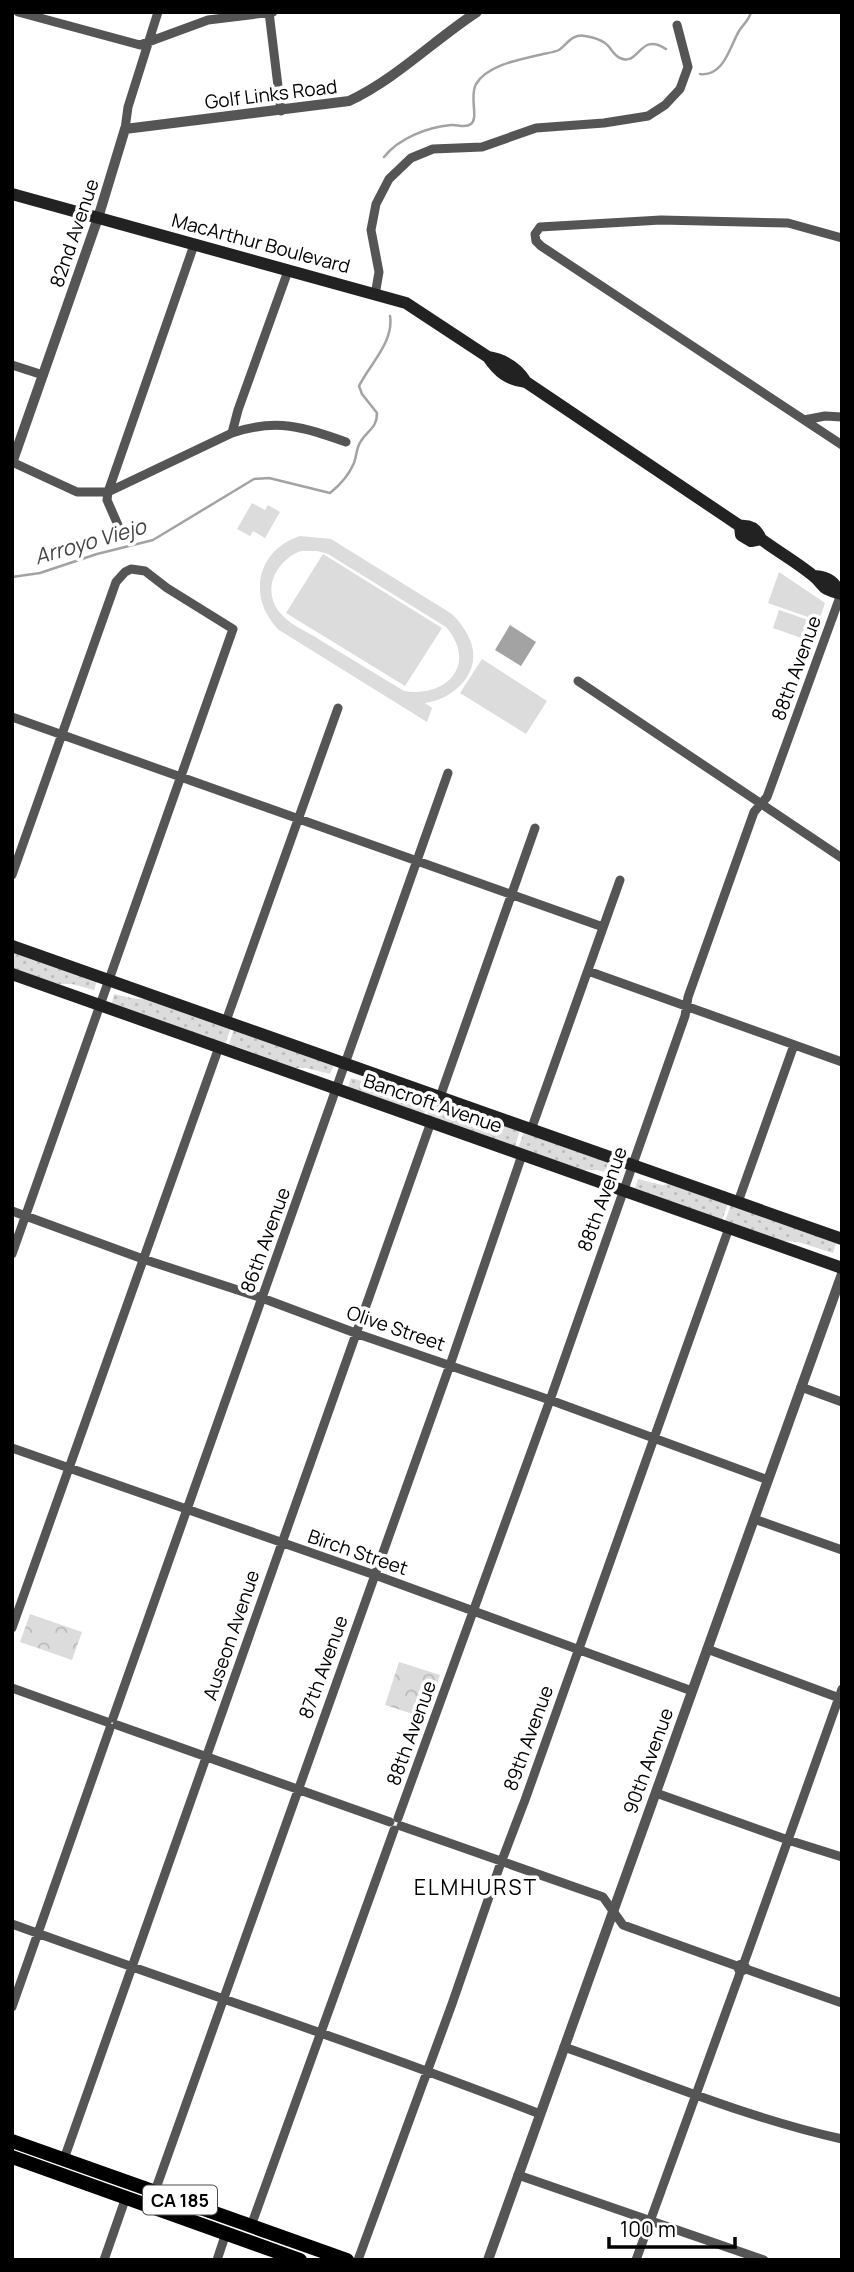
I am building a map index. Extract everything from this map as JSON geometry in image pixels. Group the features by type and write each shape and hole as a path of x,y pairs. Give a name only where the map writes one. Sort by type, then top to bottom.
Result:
{"main road":[{"name":"MacArthur Boulevard","path":"12,194 406,303 488,357 496,369 513,381 526,382 740,526 748,525 757,531 761,539 815,576 826,577 834,582 842,594"},
{"name":"Bancroft Avenue","path":"12,946 842,1239"},
{"name":"Bancroft Avenue","path":"12,974 842,1268"},
{"name":"CA 185","path":"12,2141 347,2260"},
{"name":"CA 185","path":"12,2157 300,2260"}],"street":[{"path":"18,12 140,46 208,20 270,12 281,111"},
{"name":"82nd Avenue","path":"12,463 98,218 125,129 128,107 158,12"},
{"name":"Golf Links Road","path":"125,129 339,104 372,91 477,12"},
{"path":"375,295 379,272 371,230 376,204 389,178 411,159 433,149 482,147 536,128 604,123 648,116 665,105 680,89 688,67 677,25"},
{"path":"842,239 788,223 661,219 540,226 535,233 538,244 842,445"},
{"path":"121,532 107,500 108,492 194,245"},
{"path":"232,433 288,271"},
{"path":"12,365 43,375"},
{"path":"804,420 825,416 842,417"},
{"path":"12,463 78,492 108,492 232,433 269,424 300,426 346,442"},
{"path":"12,875 116,582 131,569 145,571 233,629 12,1254"},
{"name":"88th Avenue","path":"251,2226 550,1400 754,812 767,797 842,594"},
{"path":"578,681 842,858"},
{"path":"226,1021 338,708"},
{"path":"12,717 603,927"},
{"name":"86th Avenue","path":"12,2007 448,773"},
{"path":"440,1097 535,828"},
{"path":"531,1130 620,880"},
{"path":"587,971 842,1062"},
{"path":"738,1202 794,1045"},
{"path":"12,1628 219,1047"},
{"name":"Auseon Avenue","path":"64,2159 431,1122"},
{"name":"87th Avenue","path":"155,2191 450,1365 522,1154"},
{"name":"Olive Street","path":"12,1211 550,1400 768,1480"},
{"name":"89th Avenue","path":"358,2260 729,1228"},
{"name":"90th Avenue","path":"488,2260 842,1274"},
{"path":"801,1387 842,1402"},
{"name":"Birch Street","path":"12,1448 692,1691"},
{"path":"754,1518 842,1550"},
{"path":"636,2260 841,1695 707,1649"},
{"path":"12,1688 603,1897 623,1925 842,2003"},
{"path":"656,1793 842,1857"},
{"path":"12,1924 132,1969 428,2071 540,2114"},
{"path":"564,2047 696,2095 842,2139"},
{"path":"518,2175 764,2260"},
{"path":"104,2260 126,2197"},
{"path":"217,2260 226,2233"}],"green space":[{"path":"252,503 265,510 268,505 280,512 265,538 253,531 250,536 237,529"},
{"path":"300,536 331,539 452,614 458,621 472,646 472,667 468,676 453,692 425,703 432,708 427,722 279,630 269,618 260,590 261,577 274,552","holes":["301,551 328,554 446,627 459,654 458,665 445,684 419,692 404,691 287,620 272,598 273,579 277,570 292,556"]},
{"path":"323,554 442,628 405,686 286,613"},
{"path":"779,572 825,603 819,621 768,603"},
{"path":"779,610 814,622 807,640 773,628"},
{"path":"482,659 547,701 526,734 460,693"},
{"path":"12,950 97,981 94,990 72,984 59,984 12,968"},
{"path":"114,994 150,999 231,1028 225,1044 112,1003"},
{"path":"234,1029 334,1065 330,1074 296,1068 229,1044"},
{"path":"351,1078 374,1084 387,1083 430,1098 424,1114 348,1087"},
{"path":"433,1100 520,1130 515,1147 427,1115"},
{"path":"524,1132 621,1167 618,1176 597,1170 583,1170 518,1148"},
{"path":"638,1179 662,1185 669,1184 728,1204 722,1220 635,1188"},
{"path":"731,1205 836,1243 833,1253 798,1242 782,1241 725,1221"},
{"path":"30,1614 82,1632 72,1660 20,1642"},
{"path":"399,1662 440,1675 425,1718 385,1705"}],"shaded area":[{"path":"510,625 536,642 521,666 495,650"}],"waterway":[{"name":"Arroyo Viejo","path":"700,74 708,74 721,66 751,12"},
{"name":"Arroyo Viejo","path":"384,157 398,144 424,131 442,126 471,124 474,117 473,95 476,84 489,72 506,63 557,51 577,36 601,41 620,58 632,58 650,44 666,49"},
{"name":"Arroyo Viejo","path":"12,577 40,573 97,554 153,540 254,479 269,478 330,493 350,472 359,444 375,422 377,413 359,386 385,344 390,316"}],"district":[{"name":"ELMHURST","path":"476,1887"}]}
